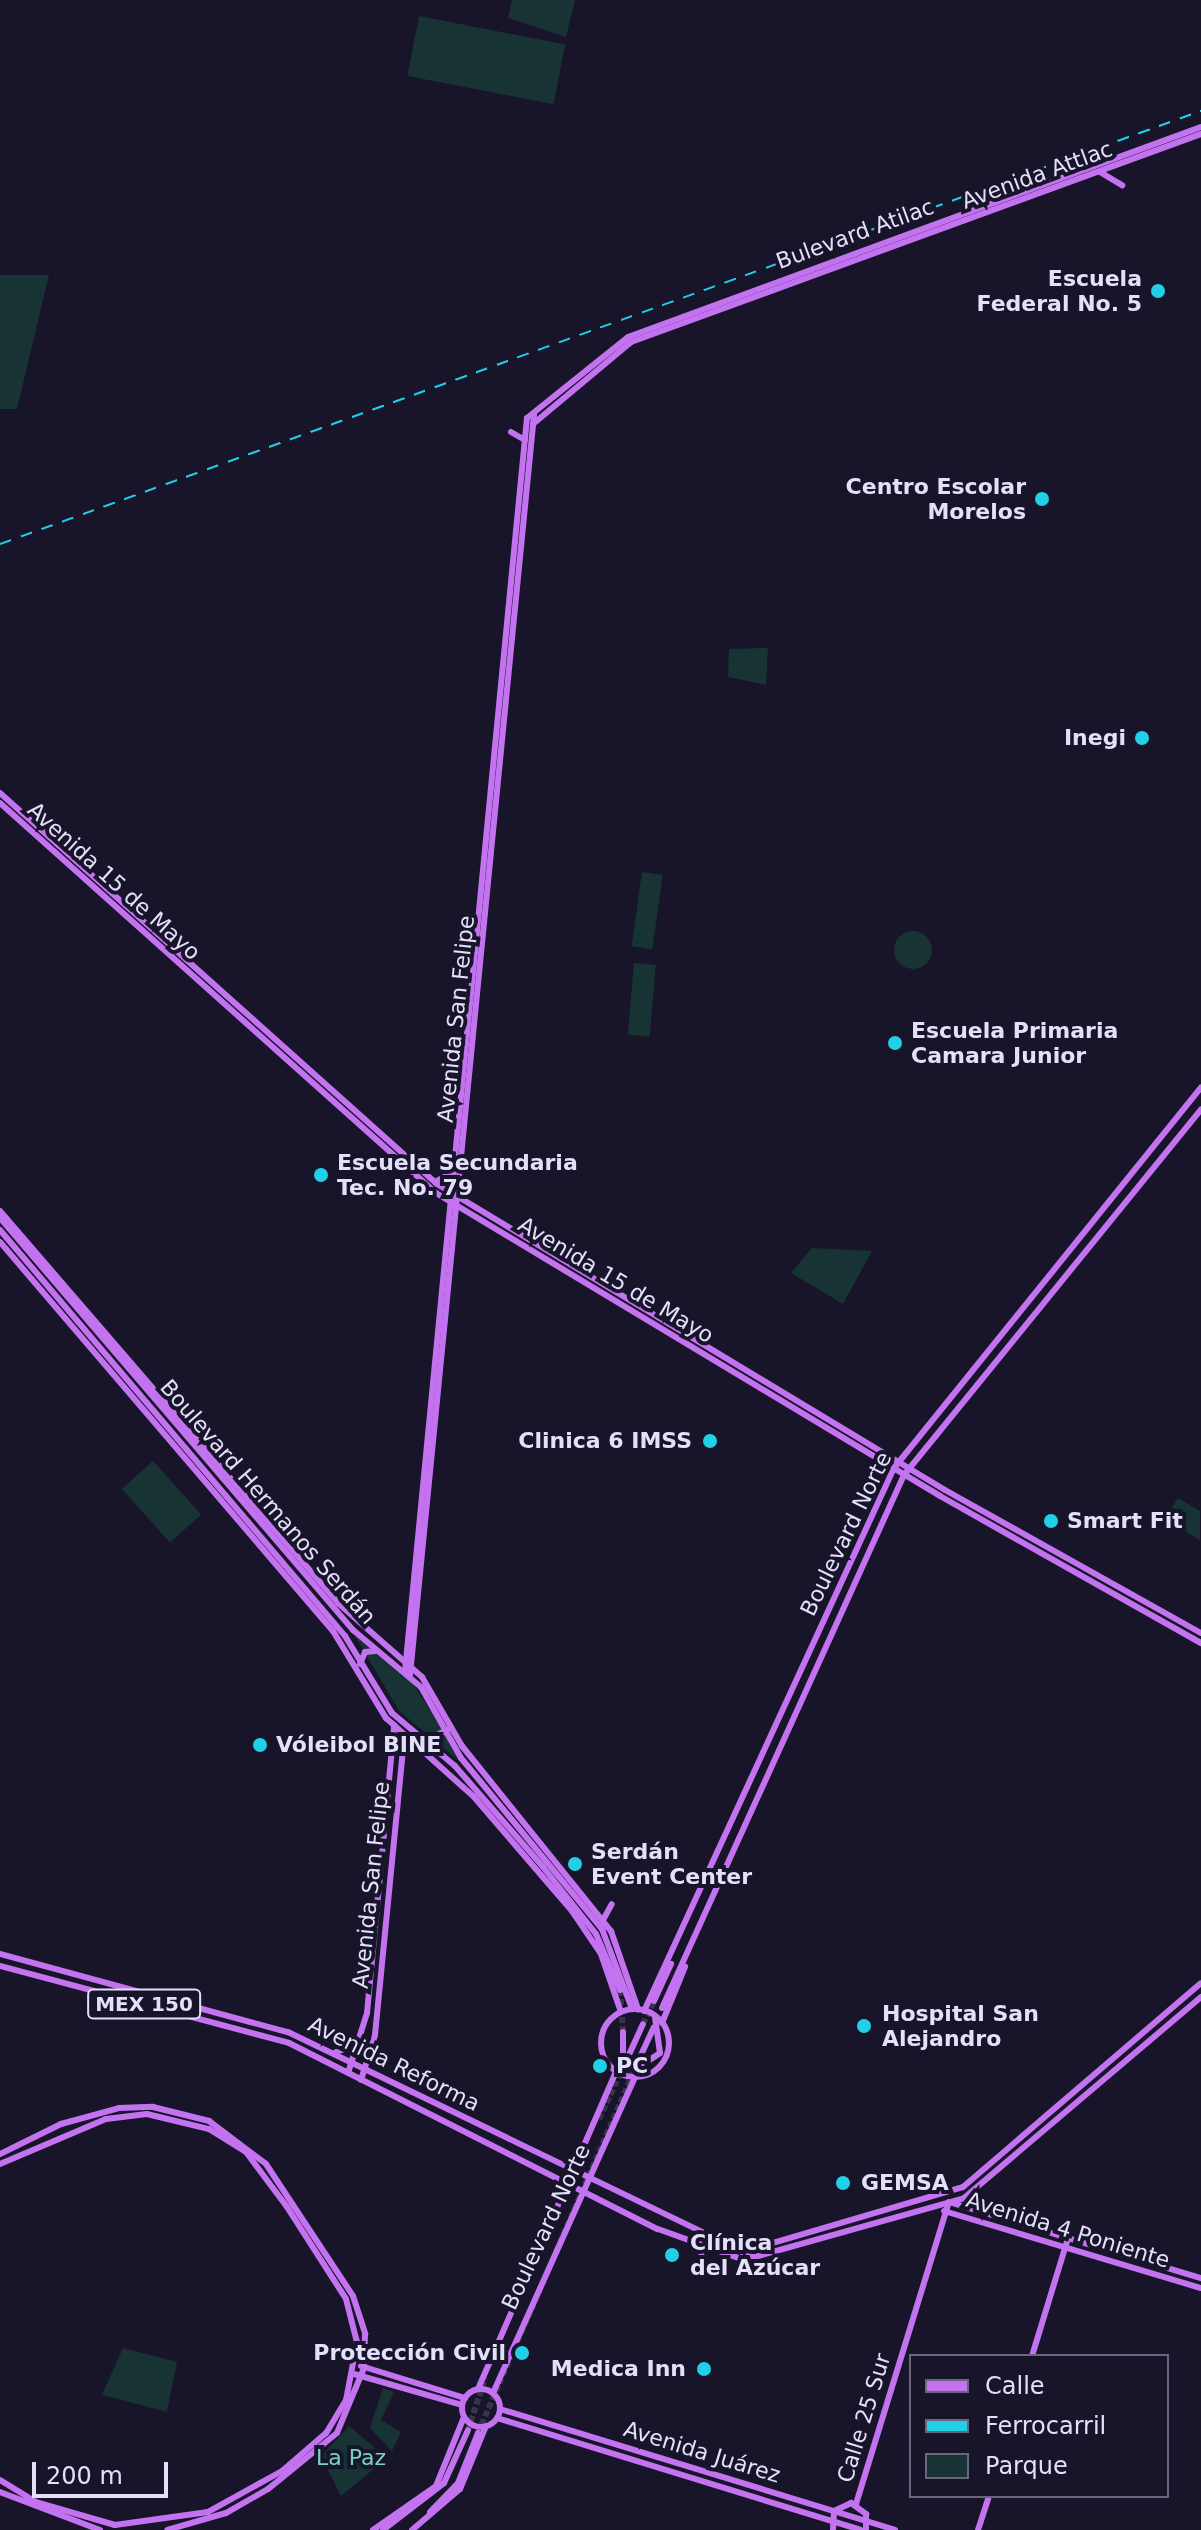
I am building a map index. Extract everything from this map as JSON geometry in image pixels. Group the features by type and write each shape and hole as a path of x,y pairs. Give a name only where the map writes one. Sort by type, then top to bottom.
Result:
{"main road":[{"name":"Bulevard Atilac","path":"530,416 544,410 617,343 1201,127"},
{"name":"Avenida Attlac","path":"530,425 550,416 589,370 631,342 788,281 1201,134"},
{"path":"1097,172 1122,185"},
{"name":"Avenida San Felipe","path":"408,1669 530,416"},
{"name":"Avenida San Felipe","path":"454,1199 525,440 530,425"},
{"path":"511,432 525,440"},
{"name":"Avenida 15 de Mayo","path":"0,793 350,1121 454,1199 906,1471 1201,1643"},
{"name":"Avenida 15 de Mayo","path":"0,803 26,820 454,1199"},
{"name":"Boulevard Norte","path":"654,2001 684,1927 896,1465 1201,1088"},
{"name":"Boulevard Norte","path":"662,2008 906,1471 1201,1110"},
{"path":"434,1182 448,1175"},
{"path":"0,1211 78,1310 193,1433 338,1603 408,1669"},
{"name":"Boulevard Hermanos Serdán","path":"0,1218 268,1533 380,1652 408,1669 449,1728 466,1765 602,1929 638,2010"},
{"name":"Boulevard Hermanos Serdán","path":"0,1230 5,1244 78,1310 80,1323 345,1636 392,1713 479,1793 573,1904 603,1945 620,1990"},
{"path":"5,1244 333,1631 364,1684 394,1726 480,1803 564,1901 601,1954 621,2012"},
{"path":"78,1310 80,1336"},
{"path":"80,1323 80,1336"},
{"path":"115,1376 135,1388"},
{"path":"145,1389 158,1394"},
{"path":"193,1433 206,1461"},
{"name":"Avenida 15 de Mayo","path":"906,1471 1201,1633"},
{"path":"234,1480 245,1506"},
{"path":"268,1520 268,1533"},
{"path":"360,1664 365,1652 380,1652"},
{"path":"364,1684 365,1672"},
{"name":"Avenida San Felipe","path":"348,2073 362,2042 390,1782 392,1713"},
{"path":"412,1741 425,1741 449,1728 603,1920 624,1955 638,2010"},
{"name":"Avenida San Felipe","path":"361,2080 366,2069 403,1750 412,1741"},
{"path":"390,1782 399,1783"},
{"path":"479,1793 480,1803"},
{"path":"480,1803 489,1805"},
{"path":"564,1901 573,1904"},
{"path":"603,1920 612,1904"},
{"name":"Boulevard Norte","path":"638,2010 684,1927"},
{"name":"Boulevard Norte","path":"662,2023 697,1931"},
{"name":"Avenida Reforma","path":"0,1954 266,2025 334,2053 586,2182 742,2256"},
{"name":"Avenida Reforma","path":"0,1966 263,2035 348,2073 701,2249 729,2257 752,2256 937,2208"},
{"path":"950,2203 1201,1983"},
{"path":"950,2203 1201,1997"},
{"path":"638,2010 654,2015 662,2023 665,2059 634,2073 621,2069 601,2041 621,2012 638,2010"},
{"path":"634,2073 660,2053 654,2015"},
{"name":"Boulevard Norte","path":"478,2389 568,2173 643,2024"},
{"name":"Boulevard Norte","path":"493,2393 654,2027"},
{"path":"621,2069 623,2032"},
{"path":"334,2053 362,2042"},
{"path":"430,2114 435,2104"},
{"path":"0,2154 61,2124 119,2108 185,2113 236,2135 266,2164 348,2287 365,2334 364,2368 345,2420 316,2455 226,2513 167,2530"},
{"path":"0,2164 86,2125 135,2115 189,2123 229,2139 257,2165 346,2299 356,2365 339,2415 312,2448 238,2498 196,2516 115,2525 36,2502 0,2480"},
{"name":"Avenida 4 Poniente","path":"927,2202 940,2198 1065,2250 1201,2288"},
{"path":"742,2256 927,2202"},
{"name":"Avenida 4 Poniente","path":"927,2202 937,2208 950,2203 1201,2278"},
{"name":"Calle 25 Sur","path":"856,2504 950,2203"},
{"path":"1033,2354 1068,2238"},
{"path":"701,2249 702,2267"},
{"path":"356,2365 463,2401"},
{"path":"354,2374 463,2401"},
{"path":"412,2530 460,2489 486,2426 497,2418 500,2409 493,2393 478,2389 463,2401"},
{"path":"373,2530 436,2486 464,2417 463,2401"},
{"name":"Avenida Juárez","path":"500,2409 895,2530"},
{"path":"464,2417 486,2426"},
{"name":"Avenida Juárez","path":"497,2418 863,2530"},
{"path":"383,2530 444,2483 468,2430"},
{"path":"405,2530 453,2491 478,2433"},
{"path":"0,2492 100,2530"},
{"path":"978,2530 988,2498"},
{"path":"833,2530 831,2521 834,2511 856,2504 868,2522 863,2530"}],"green space":[{"path":"512,0 575,0 566,37 508,18"},
{"path":"419,16 565,44 554,104 407,76"},
{"path":"0,275 49,275 17,409 0,409"},
{"path":"768,648 766,685 728,677 729,649"},
{"path":"642,872 663,875 652,949 632,946"},
{"path":"913,931 927,936 932,950 927,964 913,969 899,964 894,950 899,936"},
{"path":"634,963 656,965 650,1037 628,1035"},
{"path":"812,1248 872,1251 843,1304 791,1273"},
{"path":"153,1461 201,1515 170,1543 122,1489"},
{"path":"1178,1498 1200,1511 1200,1540 1165,1519"},
{"path":"355,1636 412,1681 463,1764 399,1711"},
{"path":"123,2348 177,2362 167,2412 102,2395"},
{"path":"383,2388 394,2392 381,2420 401,2432 392,2451 370,2428"},
{"name":"La Paz","path":"349,2426 387,2458 341,2496 321,2456"}],"tunnel":[{"path":"620,1990 623,2032"},
{"path":"643,2024 654,2001"},
{"path":"599,2119 623,2068"},
{"path":"478,2433 634,2070"},
{"path":"468,2430 485,2378"}],"railway":[{"path":"0,544 1201,111"}],"place":[{"name":"Escuela Federal No. 5","path":"1158,291"},
{"name":"Centro Escolar Morelos","path":"1042,499"},
{"name":"Inegi","path":"1142,738"},
{"name":"Escuela Primaria Camara Junior","path":"895,1043"},
{"name":"Escuela Secundaria Tec. No. 79","path":"321,1175"},
{"name":"Clinica 6 IMSS","path":"710,1441"},
{"name":"Smart Fit","path":"1051,1521"},
{"name":"Vóleibol BINE","path":"260,1745"},
{"name":"Serdán Event Center","path":"575,1864"},
{"name":"Hospital San Alejandro","path":"864,2026"},
{"name":"PC","path":"600,2066"},
{"name":"GEMSA","path":"843,2183"},
{"name":"Clínica del Azúcar","path":"672,2255"},
{"name":"Protección Civil","path":"522,2353"},
{"name":"Medica Inn","path":"704,2369"}]}
